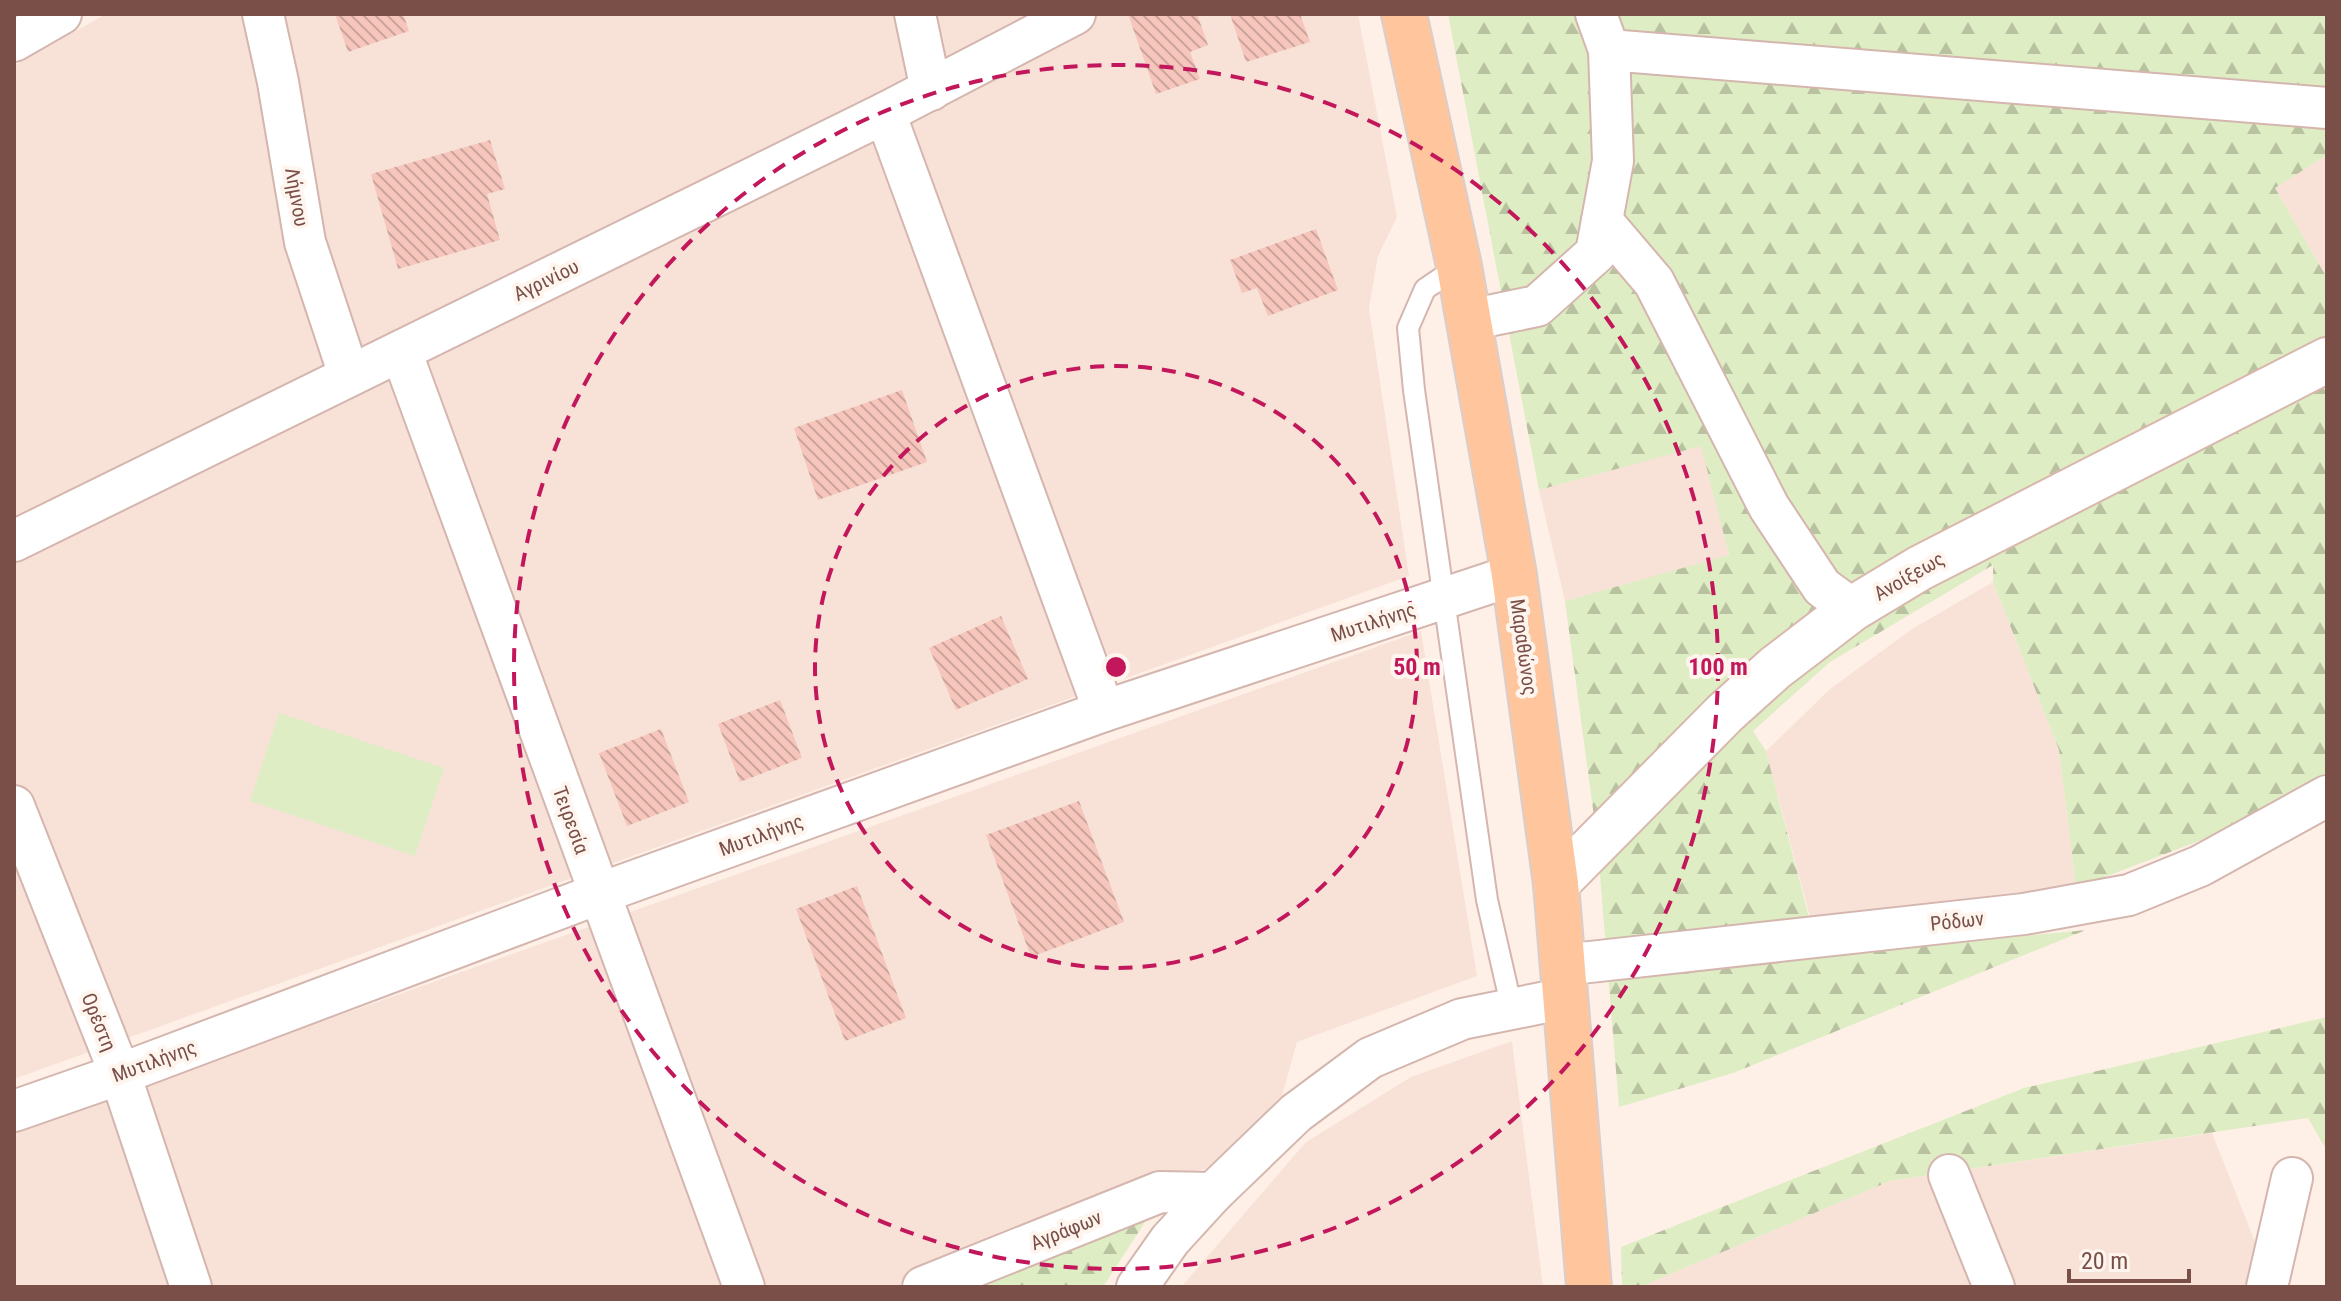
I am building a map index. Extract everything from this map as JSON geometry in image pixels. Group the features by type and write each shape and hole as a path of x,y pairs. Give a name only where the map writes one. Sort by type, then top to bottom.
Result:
{"main road":[{"name":"Μαραθώνος","path":"1404,14 1459,266 1514,575 1556,884 1589,1287"}],"street":[{"path":"14,41 61,14"},
{"name":"Λήμνου","path":"263,14 278,82 305,242 349,375"},
{"path":"915,14 931,90"},
{"name":"Αγρινίου","path":"14,541 885,113 1075,14"},
{"path":"1469,320 1537,306 1596,253 1613,161 1602,32 2327,108"},
{"path":"885,113 1104,711"},
{"path":"1602,221 1654,282 1769,507 1822,587 1852,609"},
{"name":"Τειρεσία","path":"401,351 744,1287"},
{"name":"Ανοίξεως","path":"1556,884 1725,713 1775,668 1852,609 1920,568 2327,360"},
{"name":"Μυτιλήνης","path":"14,1111 598,894 1104,711 1514,575"},
{"name":"Ρόδων","path":"1137,1287 1170,1240 1213,1193 1296,1113 1370,1058 1462,1019 1512,1009 1564,981 2024,914 2129,895 2200,866 2327,796"},
{"name":"Ορέστη","path":"14,806 120,1074 191,1287"},
{"path":"1949,1175 1994,1287"},
{"path":"2267,1287 2292,1178"},
{"name":"Αγράφων","path":"923,1287 1160,1192 1213,1193"}],"lane":[{"path":"1459,266 1425,289 1408,328 1414,390 1487,900 1512,1009"}],"shaded area":[{"path":"106,14 1358,14 1397,217 1378,256 1369,308 1409,576 14,1079 14,66"},
{"path":"2327,155 2327,278 2275,188"},
{"path":"1702,445 1729,556 1565,601 1539,490"},
{"path":"1993,582 2059,750 2076,888 1811,921 1766,751 1830,689 1912,629"},
{"path":"1421,631 1477,976 1297,1042 1280,1103 1206,1169 1149,1177 922,1266 933,1287 16,1287 14,1131"},
{"path":"1512,1041 1543,1287 1181,1287 1306,1142 1411,1077"},
{"path":"2212,1133 2273,1287 1640,1287 1890,1181"}],"green space":[{"path":"1448,14 2327,14 2327,155 2275,188 2327,278 2327,781 2199,841 2076,888 2059,750 1993,582 1993,565 1830,662 1753,731 1766,751 1819,956 2086,930 1733,1073 1619,1107 1597,839 1565,601 1729,555 1701,446 1539,490"},
{"path":"279,713 444,768 415,856 250,801"},
{"path":"2327,1017 2327,1151 2308,1118 1890,1181 1640,1287 1622,1287 1621,1247 2024,1088"},
{"path":"1149,1216 1103,1287 975,1287"}],"building":[{"path":"335,14 403,14 409,31 348,52"},
{"path":"1128,14 1197,14 1208,45 1190,52 1200,79 1156,94"},
{"path":"1230,14 1300,14 1310,42 1246,62"},
{"path":"490,140 505,189 487,194 500,240 398,269 371,174"},
{"path":"1316,229 1338,290 1268,316 1257,288 1242,293 1230,260"},
{"path":"902,390 927,462 818,500 794,428"},
{"path":"1001,616 1028,679 956,710 929,648"},
{"path":"780,700 802,758 740,782 718,724"},
{"path":"661,729 689,802 627,826 599,753"},
{"path":"1079,801 1124,922 1031,957 986,835"},
{"path":"857,886 906,1018 845,1041 796,909"}]}
